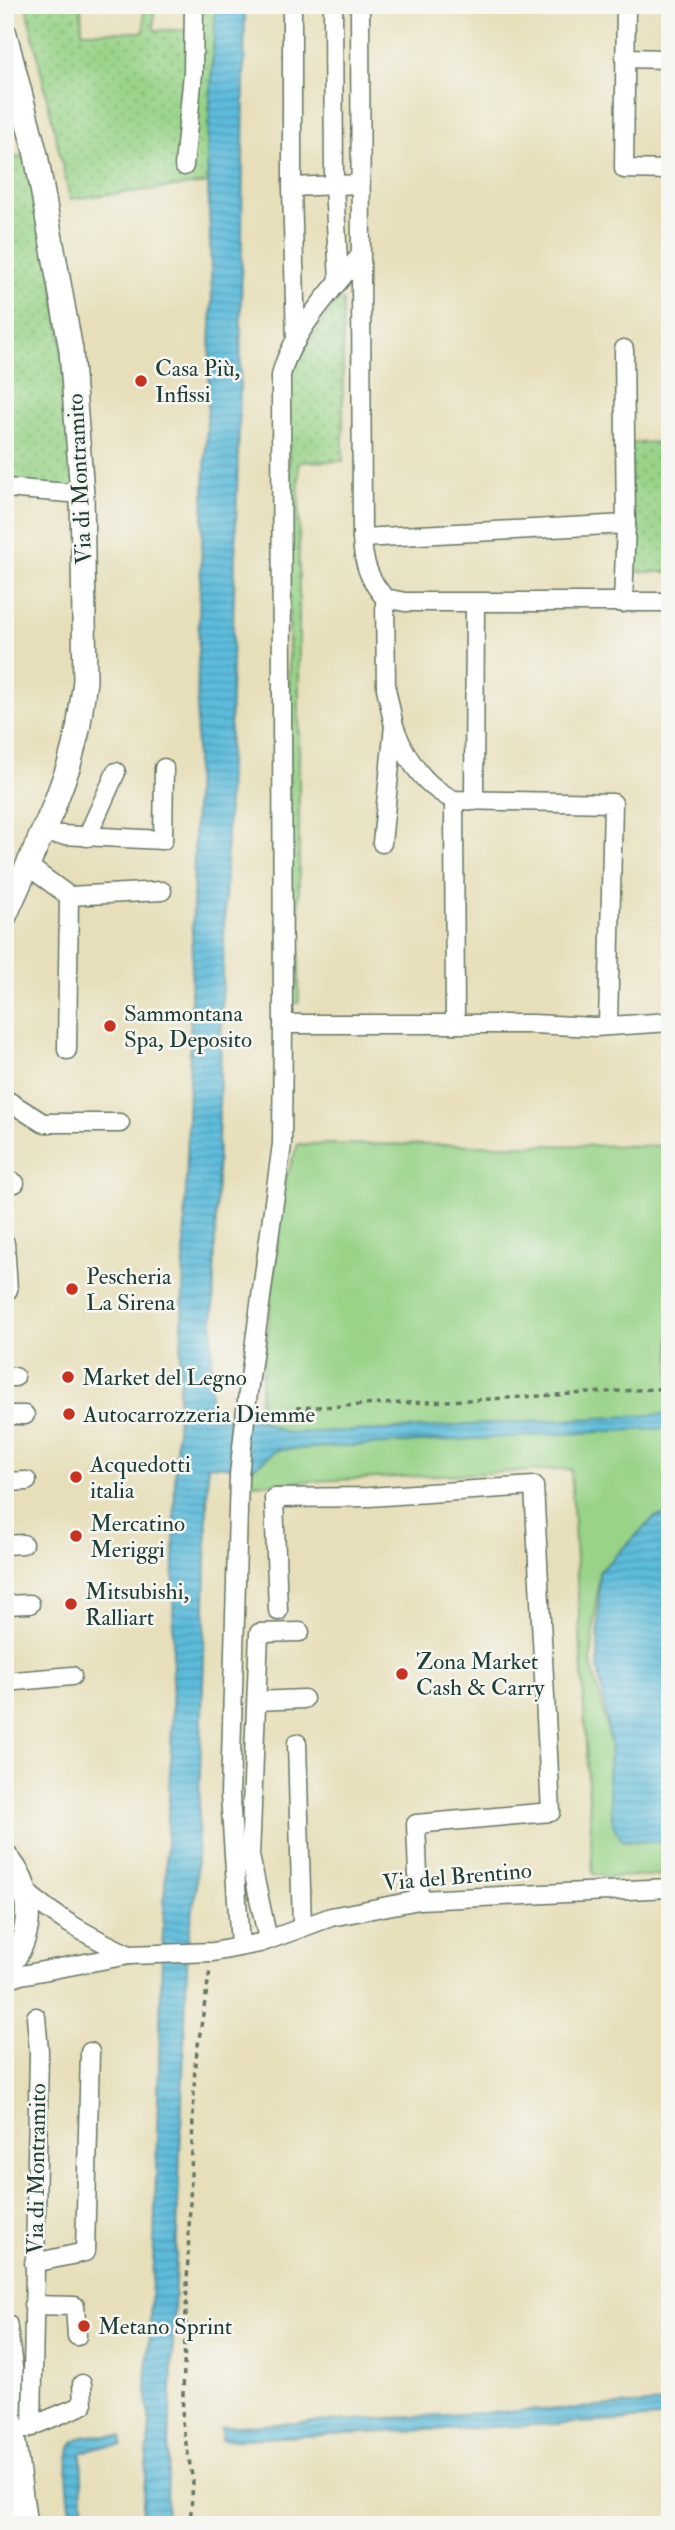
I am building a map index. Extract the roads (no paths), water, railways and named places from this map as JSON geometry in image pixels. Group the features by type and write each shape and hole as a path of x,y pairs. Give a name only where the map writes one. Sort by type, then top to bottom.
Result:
{"main road":[{"name":"Via di Montramito","path":"5,34 34,144 69,341 76,396 82,494 85,681 81,714 69,765 5,916"},
{"path":"5,1969 16,1955 26,1931 28,1904 25,1891 6,1854"},
{"name":"Via di Montramito","path":"5,2325 12,2371 25,2525"}],"street":[{"path":"184,166 193,73 194,5"},
{"path":"292,5 292,187 296,341"},
{"path":"333,5 334,185 340,281"},
{"path":"360,5 362,538 368,572 385,598 386,688 394,726 404,750 420,774 439,792 454,800 613,803 608,1025"},
{"path":"626,5 624,169 670,170"},
{"path":"625,58 670,59"},
{"path":"292,187 360,184"},
{"path":"240,1946 230,1795 239,1475 282,1144 281,376 296,341 360,256"},
{"path":"623,603 626,524 624,349"},
{"path":"5,488 82,494"},
{"path":"362,538 626,524"},
{"path":"385,598 405,602 475,603 670,602"},
{"path":"474,801 475,603"},
{"path":"382,843 394,726"},
{"path":"42,834 163,841 164,768"},
{"path":"88,837 116,772"},
{"path":"454,800 455,1024"},
{"path":"28,866 69,896 162,891"},
{"path":"67,1050 69,896"},
{"path":"283,1024 533,1024 595,1027 670,1022"},
{"path":"5,1099 43,1124 120,1122"},
{"path":"5,1243 8,1290 5,1290"},
{"path":"5,1415 25,1415"},
{"path":"5,1482 27,1481"},
{"path":"278,1611 274,1498 369,1497 534,1486 551,1812 416,1824 419,1899"},
{"path":"5,1605 30,1604"},
{"path":"268,1940 250,1856 259,1633 300,1632"},
{"path":"5,1682 72,1676"},
{"path":"257,1701 304,1699"},
{"path":"297,1743 302,1927"},
{"name":"Via del Brentino","path":"5,1978 137,1955 213,1952 268,1940 331,1917 419,1899 670,1888"},
{"name":"Via del Brentino","path":"25,1891 47,1910 75,1928 137,1955"},
{"name":"Via di Montramito","path":"15,2420 33,2305 39,2051 36,2017"},
{"path":"34,2263 85,2252 90,2052"},
{"path":"33,2305 75,2306 77,2336"},
{"path":"15,2420 83,2405 82,2384"}],"water":[{"path":"216,5 245,5 240,389 210,1416 259,1419 285,1433 670,1414 670,1428 277,1450 253,1468 208,1465 196,1890 188,1942 166,2525 141,2525 150,2423 146,2388 154,2246 172,1724 175,1472 190,1049 199,613 212,301 207,151"},
{"path":"670,1514 670,1843 622,1840 613,1825 608,1776 611,1745 598,1667 599,1572 655,1517"},
{"path":"670,2403 670,2417 221,2440 221,2427"},
{"path":"88,2436 122,2436 122,2446 97,2447 81,2453 84,2525 72,2525 67,2466 72,2445 78,2439"}],"place":[{"name":"Casa Più, Infissi","path":"141,381"},
{"name":"Sammontana Spa, Deposito","path":"110,1026"},
{"name":"Pescheria La Sirena","path":"72,1289"},
{"name":"Market del Legno","path":"68,1377"},
{"name":"Autocarrozzeria Diemme","path":"69,1414"},
{"name":"Acquedotti italia","path":"76,1477"},
{"name":"Mercatino Meriggi","path":"76,1536"},
{"name":"Mitsubishi, Ralliart","path":"71,1604"},
{"name":"Zona Market Cash & Carry","path":"402,1674"},
{"name":"Metano Sprint","path":"84,2326"}]}
